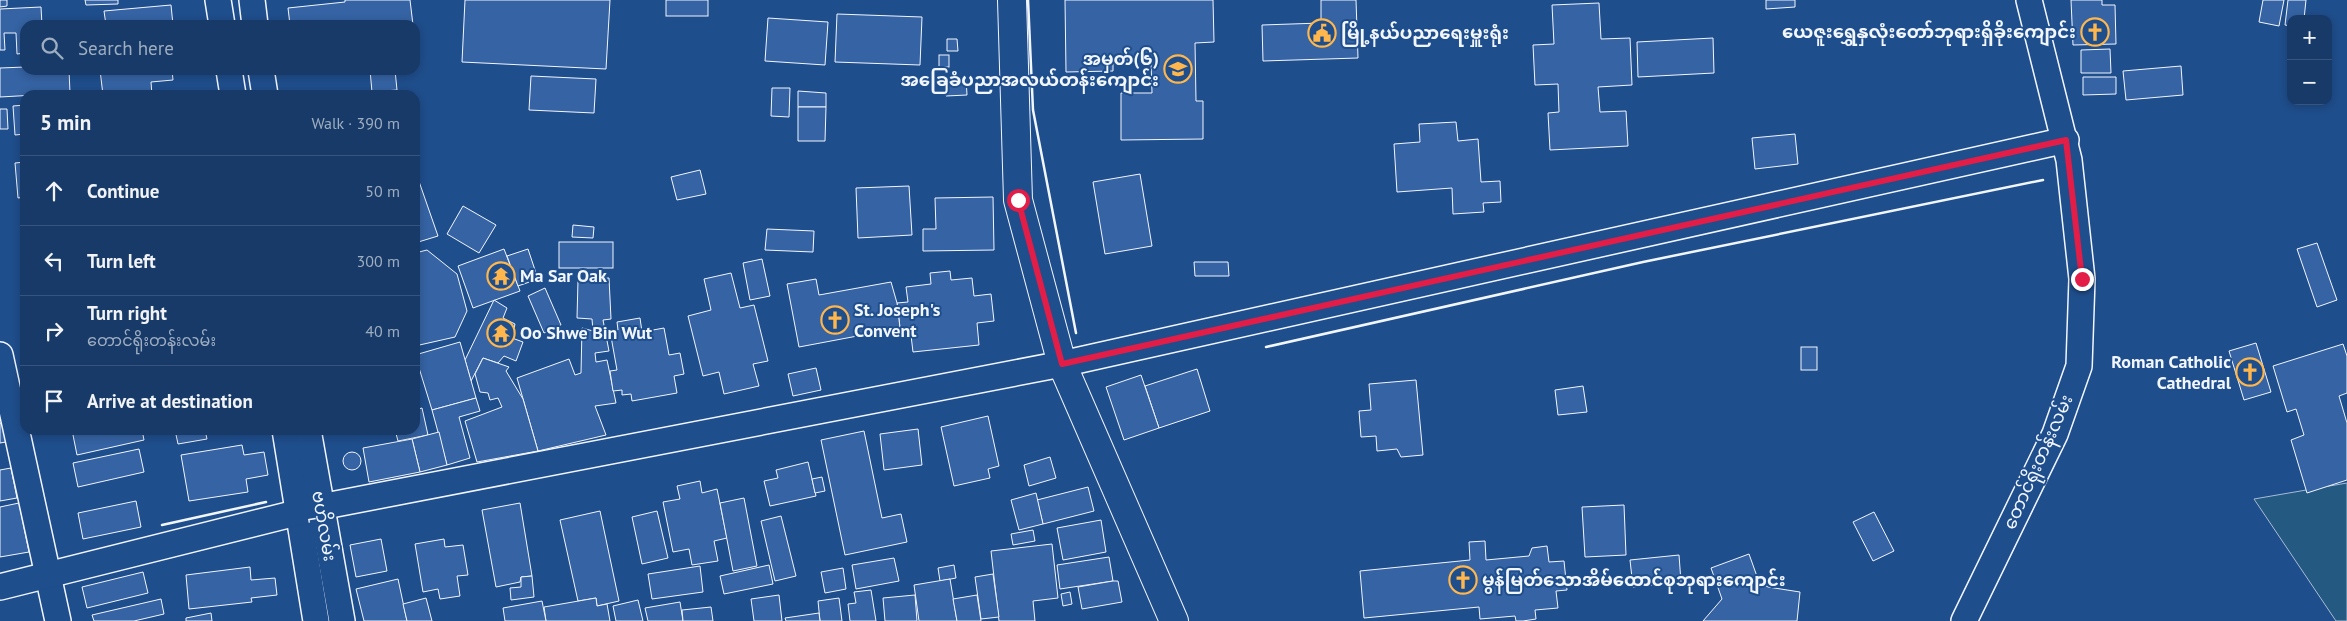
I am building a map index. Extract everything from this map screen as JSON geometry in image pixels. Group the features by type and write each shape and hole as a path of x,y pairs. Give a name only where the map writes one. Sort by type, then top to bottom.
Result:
{"main road":[{"path":"1012,0 1018,200 1062,364 1174,621"}],"street":[{"path":"218,0 221,20"},
{"path":"252,0 254,20"},
{"name":"တောင်ရိုးတန်းလမ်း","path":"1964,621 2055,434 2079,366 2082,279 2066,140 2029,0"},
{"path":"230,75 232,90"},
{"path":"262,75 264,90"},
{"path":"0,587 48,573 309,510 1062,364 2066,140"},
{"path":"0,355 58,621"},
{"name":"ဗဟိုလမ်း","path":"286,435 342,621"},
{"name":"ဗဟိုလမ်း","path":"308,435 309,510 316,621"}],"shaded area":[{"path":"2347,483 2347,621 2336,621 2254,499"}],"building":[{"path":"0,0 7,0 7,6 0,7"},
{"path":"85,0 118,0 118,4 86,5"},
{"path":"345,0 410,0 412,20 289,20 288,8 345,2"},
{"path":"465,0 610,0 606,69 462,62"},
{"path":"666,0 708,0 708,16 666,16"},
{"path":"1065,0 1213,0 1214,42 1195,43 1196,101 1203,101 1203,139 1121,140 1121,93 1152,93 1151,60 1113,60 1113,71 1066,72"},
{"path":"1321,0 1356,0 1358,58 1263,61 1262,25 1321,23"},
{"path":"1766,0 1795,0 1795,7 1766,9"},
{"path":"2071,0 2102,0 2102,5 2115,5 2116,44 2073,45"},
{"path":"2263,0 2284,0 2279,26 2259,22"},
{"path":"2288,0 2306,0 2304,15 2287,15 2287,25 2285,25"},
{"path":"1599,3 1601,39 1630,38 1632,85 1598,87 1600,112 1626,111 1628,146 1550,150 1548,113 1559,112 1558,84 1535,85 1533,45 1554,44 1552,5"},
{"path":"171,5 172,20 105,20 104,11"},
{"path":"41,7 42,20 20,20 20,54 17,54 16,33 4,33 5,50 0,50 0,9"},
{"path":"837,14 922,17 920,65 835,62"},
{"path":"768,18 828,22 825,65 765,61"},
{"path":"1713,38 1714,73 1638,77 1637,42"},
{"path":"947,39 957,39 958,51 947,51"},
{"path":"2110,49 2111,73 2081,73 2081,50"},
{"path":"939,55 949,55 949,67 939,67"},
{"path":"2181,66 2183,95 2126,100 2123,71"},
{"path":"20,67 20,75 69,75 70,90 20,90 20,96 0,97 0,68"},
{"path":"101,75 172,75 173,80 151,82 152,90 102,90"},
{"path":"370,75 396,75 397,90 372,90"},
{"path":"531,76 596,79 594,113 529,110"},
{"path":"2083,77 2116,77 2116,94 2083,95"},
{"path":"966,78 967,95 946,96 946,79"},
{"path":"772,88 790,88 789,117 771,116"},
{"path":"798,91 826,93 826,107 798,107"},
{"path":"20,105 20,134 15,135 13,106"},
{"path":"798,107 826,107 825,141 798,141"},
{"path":"0,109 7,109 8,129 0,129"},
{"path":"1456,122 1458,141 1478,139 1481,182 1500,181 1501,202 1483,203 1484,212 1453,214 1452,188 1397,192 1394,144 1420,142 1419,124"},
{"path":"1795,134 1798,164 1755,169 1752,138"},
{"path":"20,162 20,198 18,198 15,163"},
{"path":"700,170 706,194 677,200 671,177"},
{"path":"1140,174 1152,246 1105,254 1093,182"},
{"path":"420,184 438,236 420,241"},
{"path":"909,186 912,235 858,238 856,188"},
{"path":"993,197 994,250 923,251 923,229 936,229 935,198"},
{"path":"463,206 496,225 479,253 447,234"},
{"path":"573,225 594,227 593,238 572,237"},
{"path":"767,229 814,231 813,252 765,250"},
{"path":"559,242 613,242 613,268 559,268"},
{"path":"2317,243 2337,300 2317,307 2297,249"},
{"path":"504,249 520,291 473,308 458,266"},
{"path":"528,249 538,279 518,286 507,256"},
{"path":"427,250 457,274 467,311 455,337 420,345 420,252"},
{"path":"762,259 770,296 750,300 743,263"},
{"path":"1194,262 1228,262 1229,276 1195,276"},
{"path":"950,271 951,280 972,278 974,296 991,294 994,321 977,323 979,345 913,352 910,327 900,328 897,303 908,302 906,287 931,284 930,273"},
{"path":"731,273 740,308 754,305 768,361 753,364 759,386 724,394 719,372 703,376 688,316 711,310 704,279"},
{"path":"609,278 611,319 603,320 609,351 595,353 596,362 607,360 616,403 595,406 606,435 538,451 517,378 569,359 575,375 581,373 582,328 593,331 592,319 577,318 578,280"},
{"path":"816,279 819,295 891,282 897,303 900,328 799,347 787,284"},
{"path":"545,288 561,325 544,333 528,296"},
{"path":"494,300 507,308 503,318 515,324 512,338 523,342 516,361 504,356 498,363 483,358 471,381 465,360"},
{"path":"640,318 642,332 664,328 669,355 680,353 684,374 674,376 677,393 632,401 631,394 622,395 622,390 613,391 610,371 617,370 610,331 618,330 617,322"},
{"path":"460,342 476,398 432,410 420,371 420,354"},
{"name":"Roman Catholic Cathedral","path":"2256,343 2271,392 2244,400 2229,351"},
{"path":"2343,344 2347,356 2347,393 2339,396 2347,423 2347,480 2307,493 2291,440 2304,435 2296,409 2287,412 2273,366"},
{"path":"1801,347 1817,347 1817,370 1801,370"},
{"path":"483,358 509,367 506,371 523,399 538,451 477,462 465,421 502,407 498,398 490,400 488,393 480,392 475,374"},
{"path":"816,368 821,390 793,396 788,374"},
{"path":"1197,369 1210,411 1159,428 1145,386"},
{"path":"1141,375 1159,428 1124,440 1106,387"},
{"path":"1416,380 1423,455 1401,457 1397,449 1377,451 1376,436 1361,437 1359,411 1371,410 1369,384"},
{"path":"1583,386 1587,412 1558,415 1555,390"},
{"path":"476,398 480,411 459,417 470,458 447,465 432,410"},
{"path":"422,408 428,435 398,441 396,435 420,435 420,409"},
{"path":"988,416 999,466 988,469 990,478 954,486 941,427"},
{"path":"0,423 3,423 6,442 0,443"},
{"path":"918,429 922,465 884,470 880,434"},
{"path":"864,431 882,518 901,514 907,542 845,555 821,440"},
{"path":"439,432 447,465 420,472 412,439"},
{"path":"73,435 143,435 144,440 77,455"},
{"path":"176,435 206,435 207,439 178,444"},
{"path":"412,439 420,472 369,482 363,448"},
{"path":"242,445 244,455 264,452 268,475 246,479 248,492 189,501 181,455"},
{"path":"139,449 144,472 78,487 73,463"},
{"path":"352,452 358,455 361,461 358,467 352,470 346,467 343,461 346,455"},
{"path":"1050,457 1056,478 1029,486 1024,465"},
{"path":"808,462 816,496 770,506 764,481 778,478 776,470"},
{"path":"11,468 17,498 0,501 0,470"},
{"path":"822,477 825,491 815,493 812,479"},
{"path":"700,481 702,493 717,489 727,538 714,541 718,561 692,565 689,549 673,552 663,502 680,499 677,486"},
{"path":"1088,487 1094,511 1043,524 1037,500"},
{"path":"1036,493 1043,524 1019,530 1011,500"},
{"path":"744,498 757,566 733,571 720,503"},
{"path":"136,501 141,527 83,539 78,513"},
{"path":"19,503 29,552 0,557 0,507"},
{"path":"520,503 532,576 521,577 520,582 496,587 482,510"},
{"path":"1624,505 1626,555 1585,557 1582,507"},
{"path":"600,511 619,601 597,606 596,598 578,601 560,520"},
{"path":"657,511 668,558 642,564 632,517"},
{"path":"1874,512 1894,551 1873,561 1853,522"},
{"path":"781,516 796,576 775,581 761,521"},
{"path":"1101,520 1106,552 1063,560 1057,528"},
{"path":"1033,530 1035,541 1013,545 1011,534"},
{"path":"381,539 387,571 356,577 350,545"},
{"path":"444,539 445,547 463,545 468,575 457,576 460,596 440,599 438,589 423,592 415,544"},
{"name":"မွန်မြတ်သောအိမ်ထောင်စုဘုရားကျောင်း","path":"1485,541 1486,560 1529,556 1532,548 1547,546 1549,562 1564,561 1567,590 1556,591 1558,608 1535,610 1536,619 1523,621 1516,621 1515,616 1480,619 1479,607 1364,618 1360,571 1470,560 1469,542"},
{"path":"1052,544 1058,598 1033,601 1035,621 999,621 991,551"},
{"path":"1749,554 1759,582 1768,587 1800,592 1797,621 1703,621 1722,599 1711,568"},
{"path":"1679,555 1681,582 1633,587 1630,560"},
{"path":"1109,557 1113,581 1060,589 1057,565"},
{"path":"894,558 899,581 856,589 852,565"},
{"path":"769,565 773,584 724,594 720,576"},
{"path":"954,565 956,578 940,581 938,568"},
{"path":"700,566 703,592 652,599 648,574"},
{"path":"250,567 251,580 275,578 277,595 251,598 252,602 189,609 186,575"},
{"path":"843,568 846,589 825,593 821,572"},
{"path":"143,572 148,593 87,608 82,587"},
{"path":"993,574 999,617 981,619 975,577"},
{"path":"532,576 534,597 511,600 510,588 521,587 521,577"},
{"path":"398,579 407,621 364,621 356,589"},
{"path":"950,579 957,621 919,621 914,585"},
{"path":"1118,581 1122,602 1082,609 1078,587"},
{"path":"871,590 876,621 850,621 848,604 856,603 854,592"},
{"path":"1070,592 1072,604 1063,606 1061,594"},
{"path":"779,595 782,621 754,621 751,599"},
{"path":"915,595 917,621 885,621 883,598"},
{"path":"977,595 981,621 957,621 953,599"},
{"path":"426,598 432,621 407,621 403,604"},
{"path":"596,598 597,606 607,604 610,621 546,621 544,607"},
{"path":"839,598 842,621 820,621 818,601"},
{"path":"161,599 164,614 134,621 94,621 92,615"},
{"path":"638,600 643,621 616,621 613,606"},
{"path":"542,601 546,621 505,621 503,608"},
{"path":"680,602 683,621 648,621 645,608"},
{"path":"711,607 713,621 683,621 682,610"},
{"path":"211,613 212,621 186,621 186,618"},
{"path":"819,613 820,621 786,621 785,618"}],"wall":[{"path":"1028,0 1033,110 1076,333"},
{"path":"1266,347 1643,262 2043,180"},
{"path":"162,525 266,502"}],"place":[{"name":"ယေဇူးရွှေနှလုံးတော်ဘုရားရှိခိုးကျောင်း","path":"2095,32"},
{"name":"မြို့နယ်ပညာရေးမှူးရုံး","path":"1322,33"},
{"name":"အမှတ်(၆) အခြေခံပညာအလယ်တန်းကျောင်း","path":"1178,69"},
{"name":"Ma Sar Oak","path":"501,276"},
{"name":"St. Joseph's Convent","path":"835,320"},
{"name":"Oo Shwe Bin Wut","path":"501,333"},
{"name":"Roman Catholic Cathedral","path":"2250,372"},
{"name":"မွန်မြတ်သောအိမ်ထောင်စုဘုရားကျောင်း","path":"1463,580"}],"route":[{"path":"1018,200 1062,364 2066,140 2082,279"}]}
